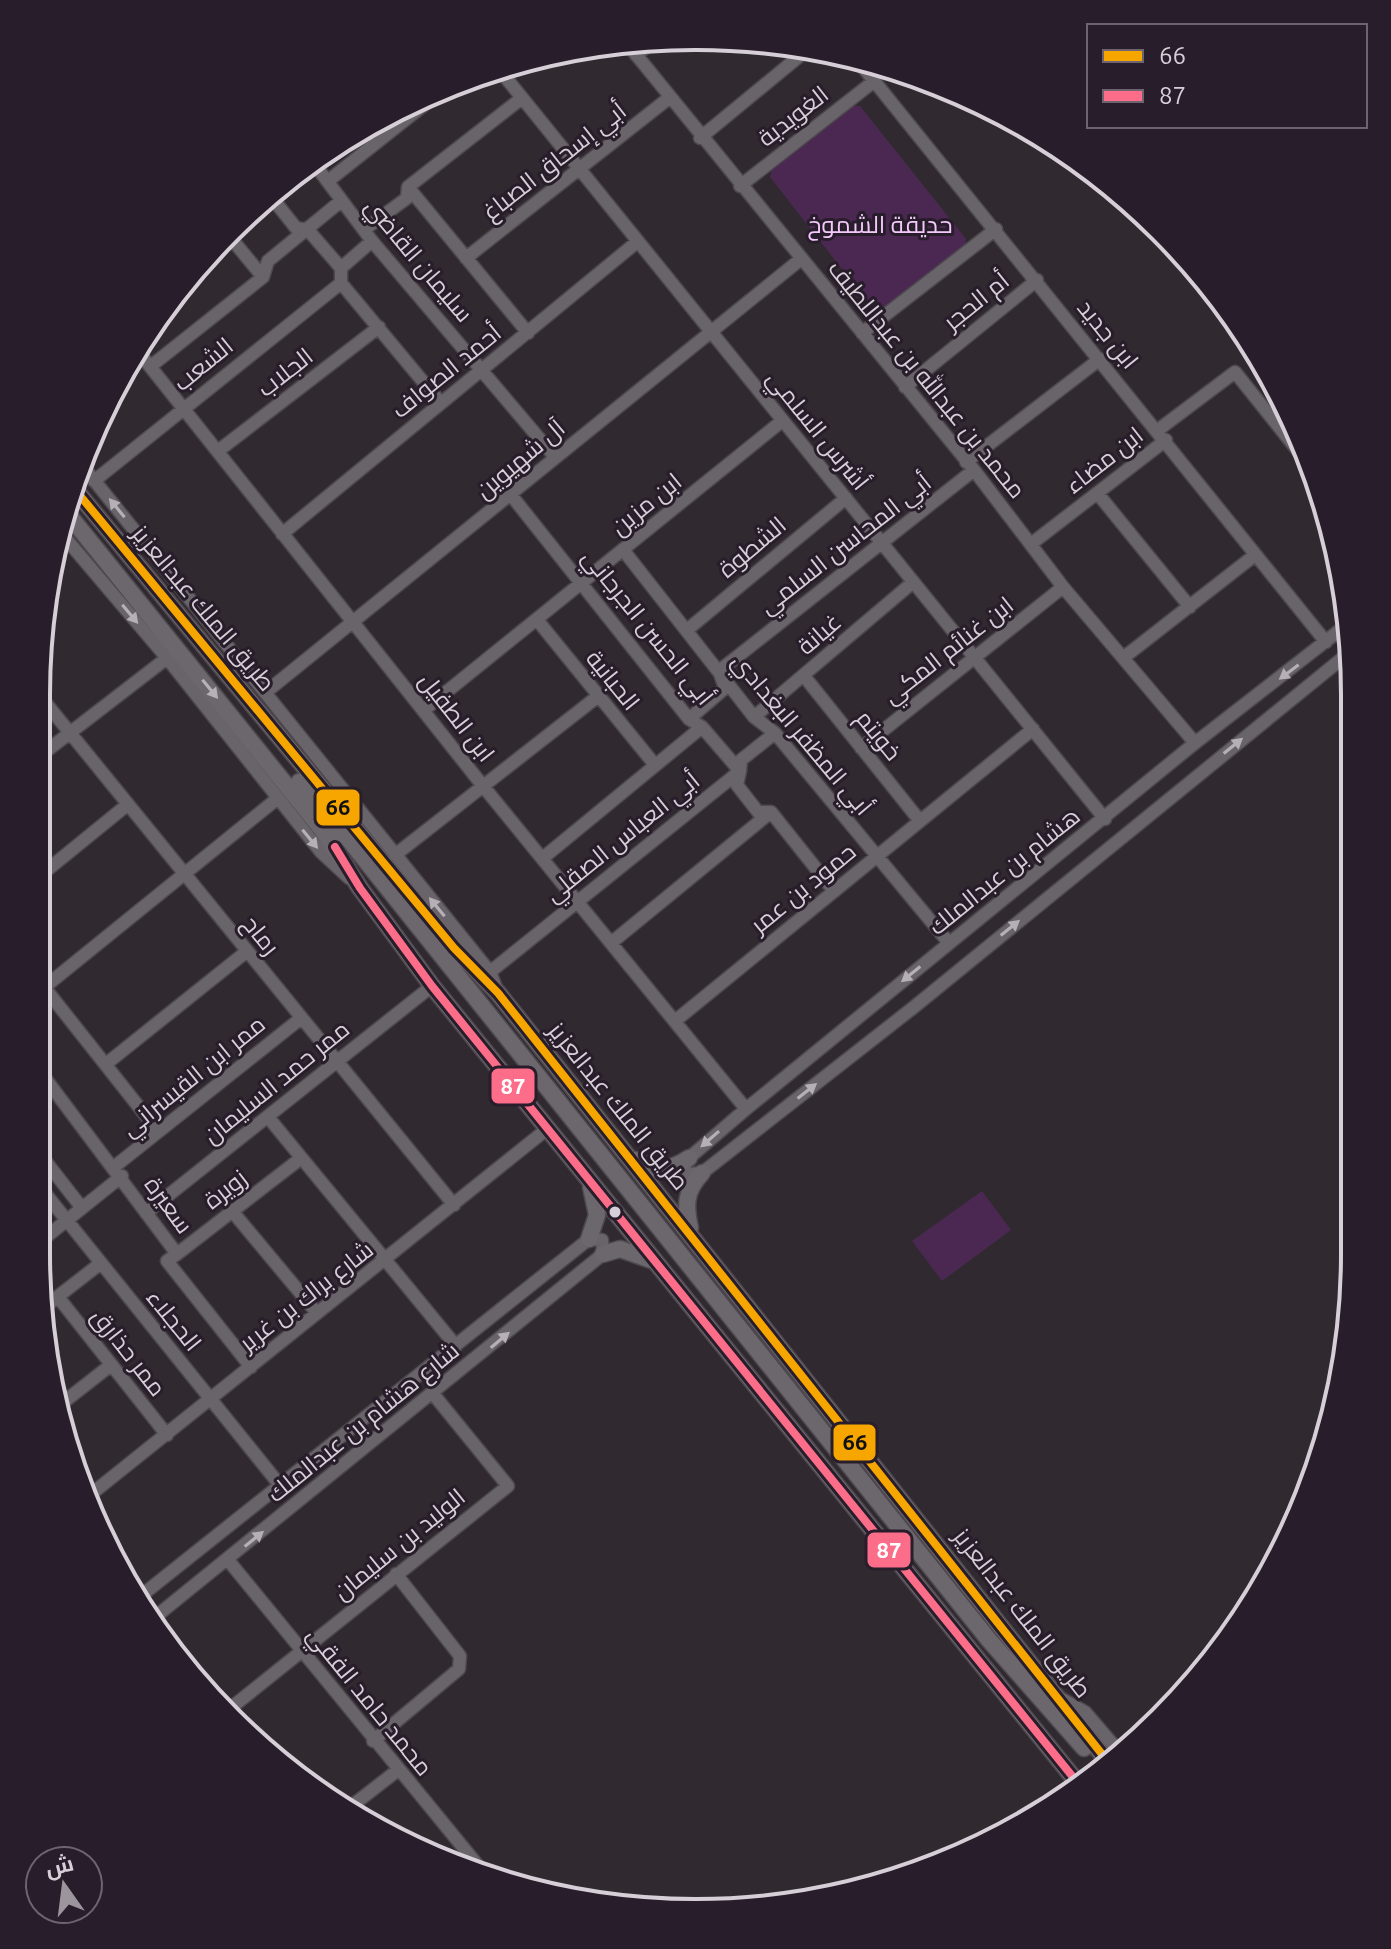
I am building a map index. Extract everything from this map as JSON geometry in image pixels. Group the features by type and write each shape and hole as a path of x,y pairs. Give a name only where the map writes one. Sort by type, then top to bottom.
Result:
{"main road":[{"name":"طريق الملك عبدالعزيز","path":"81,497 454,948 498,993 692,1233 1102,1755"},
{"name":"طريق الملك عبدالعزيز","path":"74,521 323,831 360,888 432,986 1073,1777"},
{"path":"243,728 287,768 350,841 989,1640 1073,1734 1093,1762"},
{"path":"296,756 302,776 350,841"},
{"path":"627,1154 644,1166 662,1169 689,1158"},
{"path":"692,1233 685,1203 690,1187 702,1173"},
{"path":"589,1239 597,1215 590,1181"},
{"path":"603,1254 620,1249 658,1263"},
{"path":"1073,1734 1107,1750"}],"street":[{"name":"محمد بن عبدالله بن عبداللطيف","path":"636,55 1123,658 1191,747 1204,770"},
{"path":"700,138 797,58"},
{"name":"ابن جديد","path":"866,73 1162,435 1323,645 1334,665"},
{"name":"أشرس السلمي","path":"506,78 1105,819"},
{"name":"الغويدية","path":"740,186 873,82"},
{"path":"365,229 407,198 408,187 522,98"},
{"name":"أبي إسحاق الصباغ","path":"466,258 669,98"},
{"path":"328,181 406,119"},
{"name":"سليمان القاضي","path":"320,171 372,241 555,457"},
{"path":"408,187 528,333"},
{"path":"151,366 263,277 268,261 341,201"},
{"path":"277,204 296,228 308,230 341,268 341,283 440,402"},
{"path":"862,333 996,229"},
{"path":"341,268 372,241"},
{"name":"أحمد الصواف","path":"282,534 637,242"},
{"path":"235,243 263,277"},
{"name":"آل شهيوين","path":"266,692 801,259"},
{"name":"أم الحجر","path":"905,387 1037,280"},
{"name":"الشعب","path":"94,481 341,283"},
{"name":"الجلاب","path":"218,451 379,327"},
{"name":"ابن الطفيل","path":"145,359 483,786 544,857 746,1109"},
{"name":"أبي المحاسن السلمي","path":"719,671 881,545 970,466 1100,359"},
{"name":"ابن مضاء","path":"1031,544 1098,494 1235,372 1286,436"},
{"name":"ابن مزين","path":"424,710 782,421"},
{"path":"89,474 490,972 498,993"},
{"path":"1098,494 1190,607"},
{"name":"أبي الحسن الجرجاني","path":"511,495 689,719 702,727 740,771 737,785 758,812 771,812 834,891"},
{"name":"الشطوة","path":"687,630 846,498"},
{"path":"69,542 167,658 321,852 360,888"},
{"name":"أبي المظفر البغدادي","path":"624,551 754,717 775,733 949,943"},
{"path":"1123,658 1255,555"},
{"name":"غيانة","path":"754,717 912,583"},
{"name":"ابن غنائم المكي","path":"861,748 1063,587"},
{"name":"الحبانية","path":"538,621 655,765"},
{"name":"هشام بن عبدالملك","path":"689,1158 949,943 1338,633"},
{"path":"50,748 167,658"},
{"name":"هشام بن عبدالملك","path":"702,1173 914,1007 1340,660"},
{"path":"689,719 725,688 719,671"},
{"name":"خويتم","path":"804,676 920,821"},
{"path":"395,855 597,697"},
{"name":"رماح","path":"50,708 454,1205"},
{"path":"544,857 702,727"},
{"name":"حمود بن عمر","path":"675,1021 1033,729"},
{"name":"أبي العباس الصقلي","path":"490,972 740,771 741,760 775,733"},
{"path":"50,982 182,872 278,798"},
{"path":"50,868 127,805"},
{"path":"611,943 771,812"},
{"path":"106,1064 246,952"},
{"name":"ممر حمد السليمان","path":"146,1213 432,986"},
{"path":"50,1001 106,1064 158,1131"},
{"name":"ممر ابن القيسراني","path":"50,1234 82,1208 158,1131 300,1019"},
{"name":"سعيرة","path":"50,1084 177,1254 167,1261 251,1367"},
{"path":"268,1117 456,1346"},
{"name":"شارع براك بن غرير","path":"95,1491 547,1129"},
{"path":"689,1158 684,1166 686,1174 702,1173"},
{"name":"زويرة","path":"177,1254 300,1159"},
{"path":"50,1167 82,1208"},
{"name":"الحجلاء","path":"50,1199 279,1484"},
{"path":"232,1211 317,1313"},
{"path":"589,1239 602,1240 603,1254"},
{"name":"شارع هشام بن عبدالملك","path":"146,1592 589,1239"},
{"name":"شارع هشام بن عبدالملك","path":"160,1613 434,1395 603,1254"},
{"path":"52,1302 101,1263"},
{"name":"ممر حذارق","path":"58,1297 167,1435"},
{"path":"67,1399 111,1365"},
{"name":"الوليد بن سليمان","path":"235,1706 508,1486 434,1395"},
{"name":"محمد حامد الفقي","path":"228,1560 473,1859"},
{"path":"373,1741 459,1669 460,1656 396,1574"},
{"path":"1060,1698 1085,1712 1112,1746"},
{"path":"356,1802 398,1770"}],"green space":[{"name":"حديقة الشموخ","path":"851,106 860,106 966,239 965,247 882,312 874,310 770,177 772,170"},
{"path":"982,1191 1011,1230 942,1281 912,1241"}],"transit line":[{"name":"66","path":"81,497 454,948 498,993 1102,1754"},
{"name":"87","path":"335,847 360,888 432,986 1073,1777"}]}
